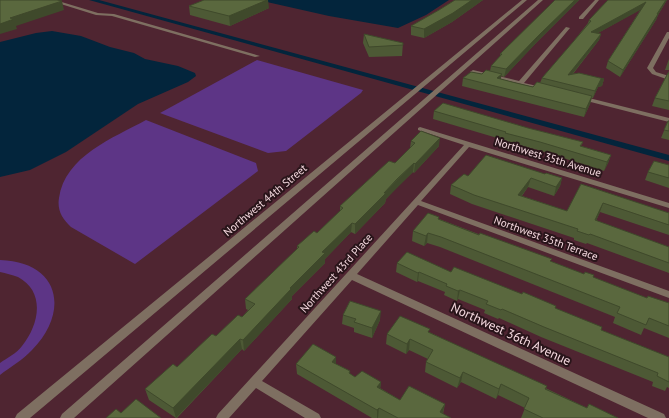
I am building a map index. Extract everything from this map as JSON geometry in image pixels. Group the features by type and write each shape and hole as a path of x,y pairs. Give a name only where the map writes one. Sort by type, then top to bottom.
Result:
{"street":[{"path":"50,0 98,14 112,15 258,56"},
{"name":"Northwest 44th Street","path":"21,418 524,0"},
{"path":"66,418 541,0"},
{"path":"581,18 597,0"},
{"path":"521,83 568,28"},
{"path":"669,32 666,44 650,68 654,73 669,78"},
{"path":"448,63 465,67"},
{"path":"473,72 550,90"},
{"path":"573,96 669,120"},
{"name":"Northwest 35th Avenue","path":"420,129 669,206"},
{"name":"Northwest 43rd Place","path":"222,418 468,144"},
{"name":"Northwest 35th Terrace","path":"416,202 669,295"},
{"name":"Northwest 36th Avenue","path":"350,275 660,418"},
{"path":"255,382 315,418"}],"shaded area":[{"path":"257,60 363,90 286,151 268,153 160,113"},
{"path":"146,120 256,163 258,171 135,264 71,227 61,214 59,198 63,183 70,171 80,160 92,150"},
{"path":"0,260 20,263 36,269 47,279 53,291 54,305 51,320 44,335 28,354 0,375 0,363 17,351 28,338 36,319 37,309 33,291 27,283 18,277 0,272"}],"water":[{"path":"258,0 449,0 426,15 398,28 329,16"},
{"path":"52,31 81,36 110,47 134,53 145,59 178,66 195,73 196,76 188,82 138,104 66,152 30,170 0,177 0,42 36,33"}],"building":[{"path":"0,0 62,1 10,18 14,19 0,24"},
{"path":"204,0 267,0 229,16 189,6"},
{"path":"455,0 472,0 453,13 424,29 411,26 439,10"},
{"path":"555,0 575,0 506,69 491,66 502,54 500,54"},
{"path":"608,0 666,0 623,70 608,61 646,2 591,32 601,34 568,75 579,73 604,79 601,79 595,91 542,78 591,21 589,20"},
{"path":"364,34 403,43 403,45 369,47"},
{"path":"486,70 502,74 497,78 512,82 533,87 537,82 592,96 586,109 463,78 471,72 482,74"},
{"path":"668,73 669,101 655,98"},
{"path":"443,103 528,128 583,142 580,146 611,155 607,162 434,111"},
{"path":"669,121 669,131 664,130"},
{"path":"421,131 440,138 415,164 414,163 397,179 384,193 386,193 355,224 352,223 322,252 325,253 290,288 291,289 243,340 240,339 173,408 145,389 173,364 177,367 212,334 216,336 238,315 242,317 255,304 245,299 299,247 297,246 314,231 317,233 343,208 340,206 389,161 395,163 415,143 411,141"},
{"path":"486,155 562,178 556,187 531,178 518,195 567,211 581,184 669,213 669,225 603,203 595,220 669,247 669,263 590,234 577,231 578,229 474,195 451,185 464,174 468,176"},
{"path":"654,161 669,165 669,178 648,172"},
{"path":"428,213 439,217 438,219 479,235 480,233 552,259 550,261 584,274 585,272 594,275 593,277 647,298 648,296 669,303 669,326 649,318 646,325 617,313 620,307 441,237 428,233 426,236 413,231"},
{"path":"407,252 451,272 454,267 522,294 523,292 556,306 555,308 602,327 601,330 669,357 669,382 657,376 658,373 502,309 501,310 486,304 488,301 446,286 447,284 397,263"},
{"path":"350,301 381,311 372,328 354,322 356,319 343,315"},
{"path":"400,316 430,329 428,332 547,386 545,389 587,408 589,404 618,418 543,418 524,409 529,398 501,384 499,389 463,372 460,378 426,362 433,350 410,339 407,344 387,334"},
{"path":"313,344 336,357 332,362 350,371 349,373 355,377 362,371 381,382 377,387 400,400 409,386 445,404 440,412 451,418 398,418 379,408 377,410 296,364"},
{"path":"136,399 161,418 106,418 116,409 121,413"}],"waterway":[{"path":"92,0 669,158"}]}
